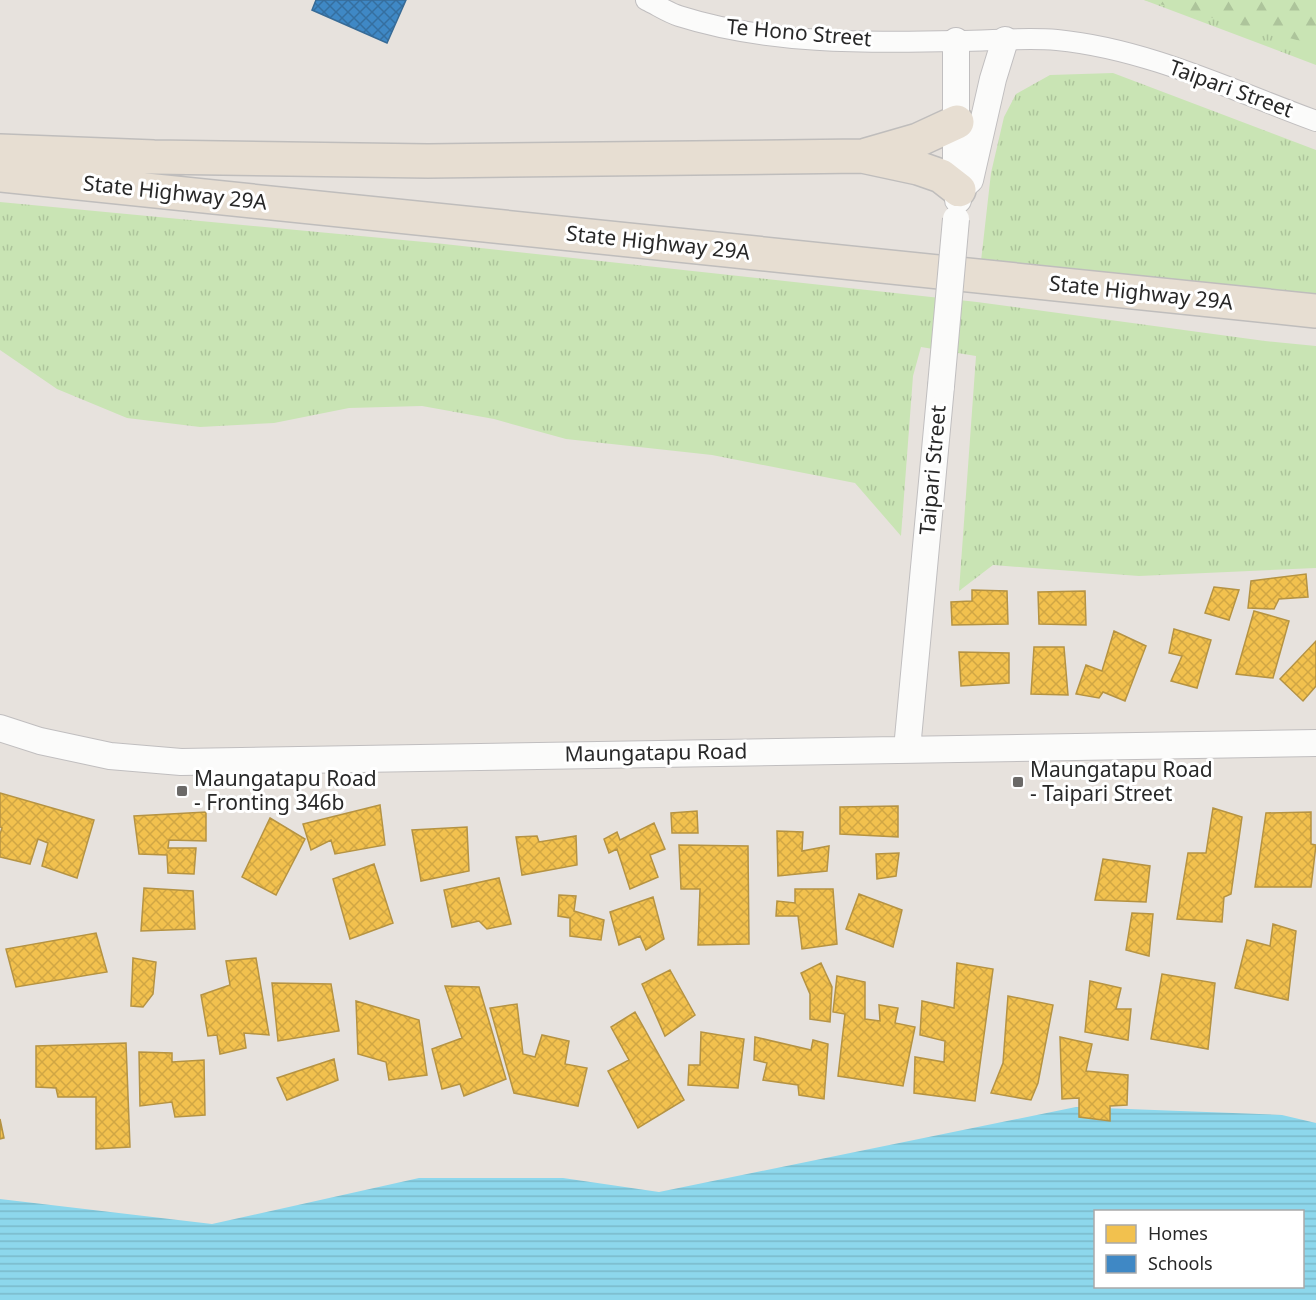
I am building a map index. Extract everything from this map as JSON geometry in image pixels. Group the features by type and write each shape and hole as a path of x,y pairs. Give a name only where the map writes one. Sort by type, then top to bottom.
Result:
{"highway":[{"path":"862,156 918,140 957,122"},
{"path":"0,151 154,157 428,161 862,156 918,168 940,176 958,205"},
{"name":"State Highway 29A","path":"0,175 1316,311"}],"street":[{"name":"Te Hono Street","path":"646,0 677,15 729,29 831,41 956,42"},
{"name":"Taipari Street","path":"958,205 970,180 993,79 1005,40"},
{"name":"Taipari Street","path":"907,749 958,205 956,42 1056,40 1100,46 1142,56 1316,121"},
{"name":"Maungatapu Road","path":"0,728 40,741 110,756 181,762 1316,743"}],"green space":[{"path":"1144,0 1316,0 1316,65"},
{"path":"1144,0 1316,0 1316,45"},
{"path":"1113,73 1316,150 1316,294 981,261 991,173 1004,117 1016,94 1050,75"},
{"path":"0,202 435,243 977,302 1316,346 1316,568 1139,576 993,565 959,591 976,356 921,347 913,376 901,536 855,483 712,455 566,439 494,419 422,406 349,408 274,423 200,427 127,418 57,389 0,350"}],"water":[{"path":"1076,1107 1282,1115 1316,1123 1316,1300 0,1300 0,1199 212,1224 419,1178 563,1178 659,1192"}],"building: Homes":[{"path":"1306,574 1308,597 1279,599 1274,609 1248,608 1251,581"},
{"path":"1214,587 1239,590 1229,620 1205,613"},
{"path":"972,590 1007,591 1008,624 952,625 951,602 972,601"},
{"path":"1085,591 1086,625 1039,624 1038,592"},
{"path":"1254,611 1289,621 1273,678 1236,674"},
{"path":"1174,629 1211,640 1197,688 1171,681 1182,656 1169,653"},
{"path":"1114,631 1146,646 1125,701 1103,692 1099,698 1076,694 1086,665 1102,671"},
{"path":"1316,641 1316,686 1303,701 1280,679"},
{"path":"1034,647 1064,647 1068,695 1031,694"},
{"path":"959,652 1009,653 1009,683 961,686"},
{"path":"0,793 94,820 77,878 42,866 48,843 38,839 30,864 0,857 2,828 0,827"},
{"path":"380,805 385,845 335,854 331,840 311,850 303,824"},
{"path":"898,806 898,837 840,834 840,807"},
{"path":"1213,808 1242,817 1231,894 1224,897 1222,922 1177,919 1188,853 1206,853"},
{"path":"697,811 698,833 672,833 671,813"},
{"path":"206,812 206,841 169,840 168,848 196,848 194,874 168,873 167,855 139,854 134,816"},
{"path":"1311,812 1311,844 1316,845 1311,887 1255,887 1266,813"},
{"path":"270,818 305,839 276,895 242,877"},
{"path":"654,823 665,849 650,855 658,877 630,889 617,849 609,853 604,839 617,832 620,840"},
{"path":"467,827 469,871 421,881 412,830"},
{"path":"777,831 803,832 802,851 829,846 827,871 778,876"},
{"path":"537,836 539,842 576,836 577,865 522,875 516,837"},
{"path":"679,845 748,846 749,944 698,945 700,889 681,889"},
{"path":"899,853 896,876 877,879 876,854"},
{"path":"1103,859 1150,866 1146,902 1095,900"},
{"path":"374,864 393,923 350,939 333,879"},
{"path":"499,878 511,924 487,929 479,921 452,927 444,890"},
{"path":"144,888 193,891 195,929 141,931"},
{"path":"795,889 833,889 837,944 802,949 798,916 776,916 777,901 795,903"},
{"path":"859,894 902,910 893,947 846,929"},
{"path":"559,895 576,896 574,911 604,920 601,940 570,936 570,918 558,916"},
{"path":"653,897 664,939 646,950 640,936 619,945 610,912"},
{"path":"1132,913 1153,914 1149,956 1126,950"},
{"path":"1273,924 1296,931 1288,1000 1235,988 1247,940 1270,946"},
{"path":"96,933 107,972 16,987 6,949"},
{"path":"133,958 156,962 153,994 143,1007 131,1006"},
{"path":"256,958 269,1035 244,1033 246,1048 220,1054 217,1035 208,1036 201,995 230,985 226,961"},
{"path":"821,963 832,987 830,1022 810,1019 810,994 801,973"},
{"path":"957,963 993,969 975,1101 914,1093 915,1057 944,1062 945,1041 920,1035 922,1001 954,1008"},
{"path":"670,970 695,1015 665,1036 642,984"},
{"path":"1162,974 1215,983 1208,1049 1151,1039"},
{"path":"837,976 865,982 865,1019 880,1021 879,1005 898,1008 895,1023 915,1027 903,1086 838,1076 845,1014 833,1012"},
{"path":"1090,981 1121,988 1116,1009 1131,1009 1128,1040 1085,1032"},
{"path":"272,983 331,984 339,1031 278,1041"},
{"path":"445,986 479,987 506,1079 464,1096 460,1084 442,1089 432,1049 462,1038"},
{"path":"1008,996 1053,1005 1038,1083 1031,1100 991,1093 1003,1063"},
{"path":"356,1001 419,1020 427,1075 389,1080 386,1062 358,1054"},
{"path":"517,1004 523,1054 535,1057 542,1035 569,1041 565,1064 587,1068 578,1106 514,1093 490,1008"},
{"path":"635,1012 684,1100 638,1128 608,1071 629,1060 611,1027"},
{"path":"701,1032 744,1039 738,1088 688,1085 689,1065 700,1065"},
{"path":"755,1037 811,1050 813,1040 828,1044 824,1099 799,1095 798,1085 763,1080 767,1063 754,1060"},
{"path":"1060,1037 1092,1044 1086,1071 1128,1075 1127,1105 1110,1106 1110,1121 1079,1117 1079,1098 1062,1099"},
{"path":"126,1043 130,1147 96,1149 96,1097 58,1097 56,1088 36,1087 36,1046"},
{"path":"139,1052 172,1053 172,1062 204,1060 205,1115 175,1117 172,1102 140,1106"},
{"path":"334,1059 338,1080 287,1100 277,1078"},
{"path":"0,1119 4,1138 0,1139"}],"building: Schools":[{"path":"316,0 406,0 387,43 312,10"}],"place":[{"name":"Maungatapu Road - Taipari Street","path":"1018,782"},
{"name":"Maungatapu Road - Fronting 346b","path":"182,791"}]}
